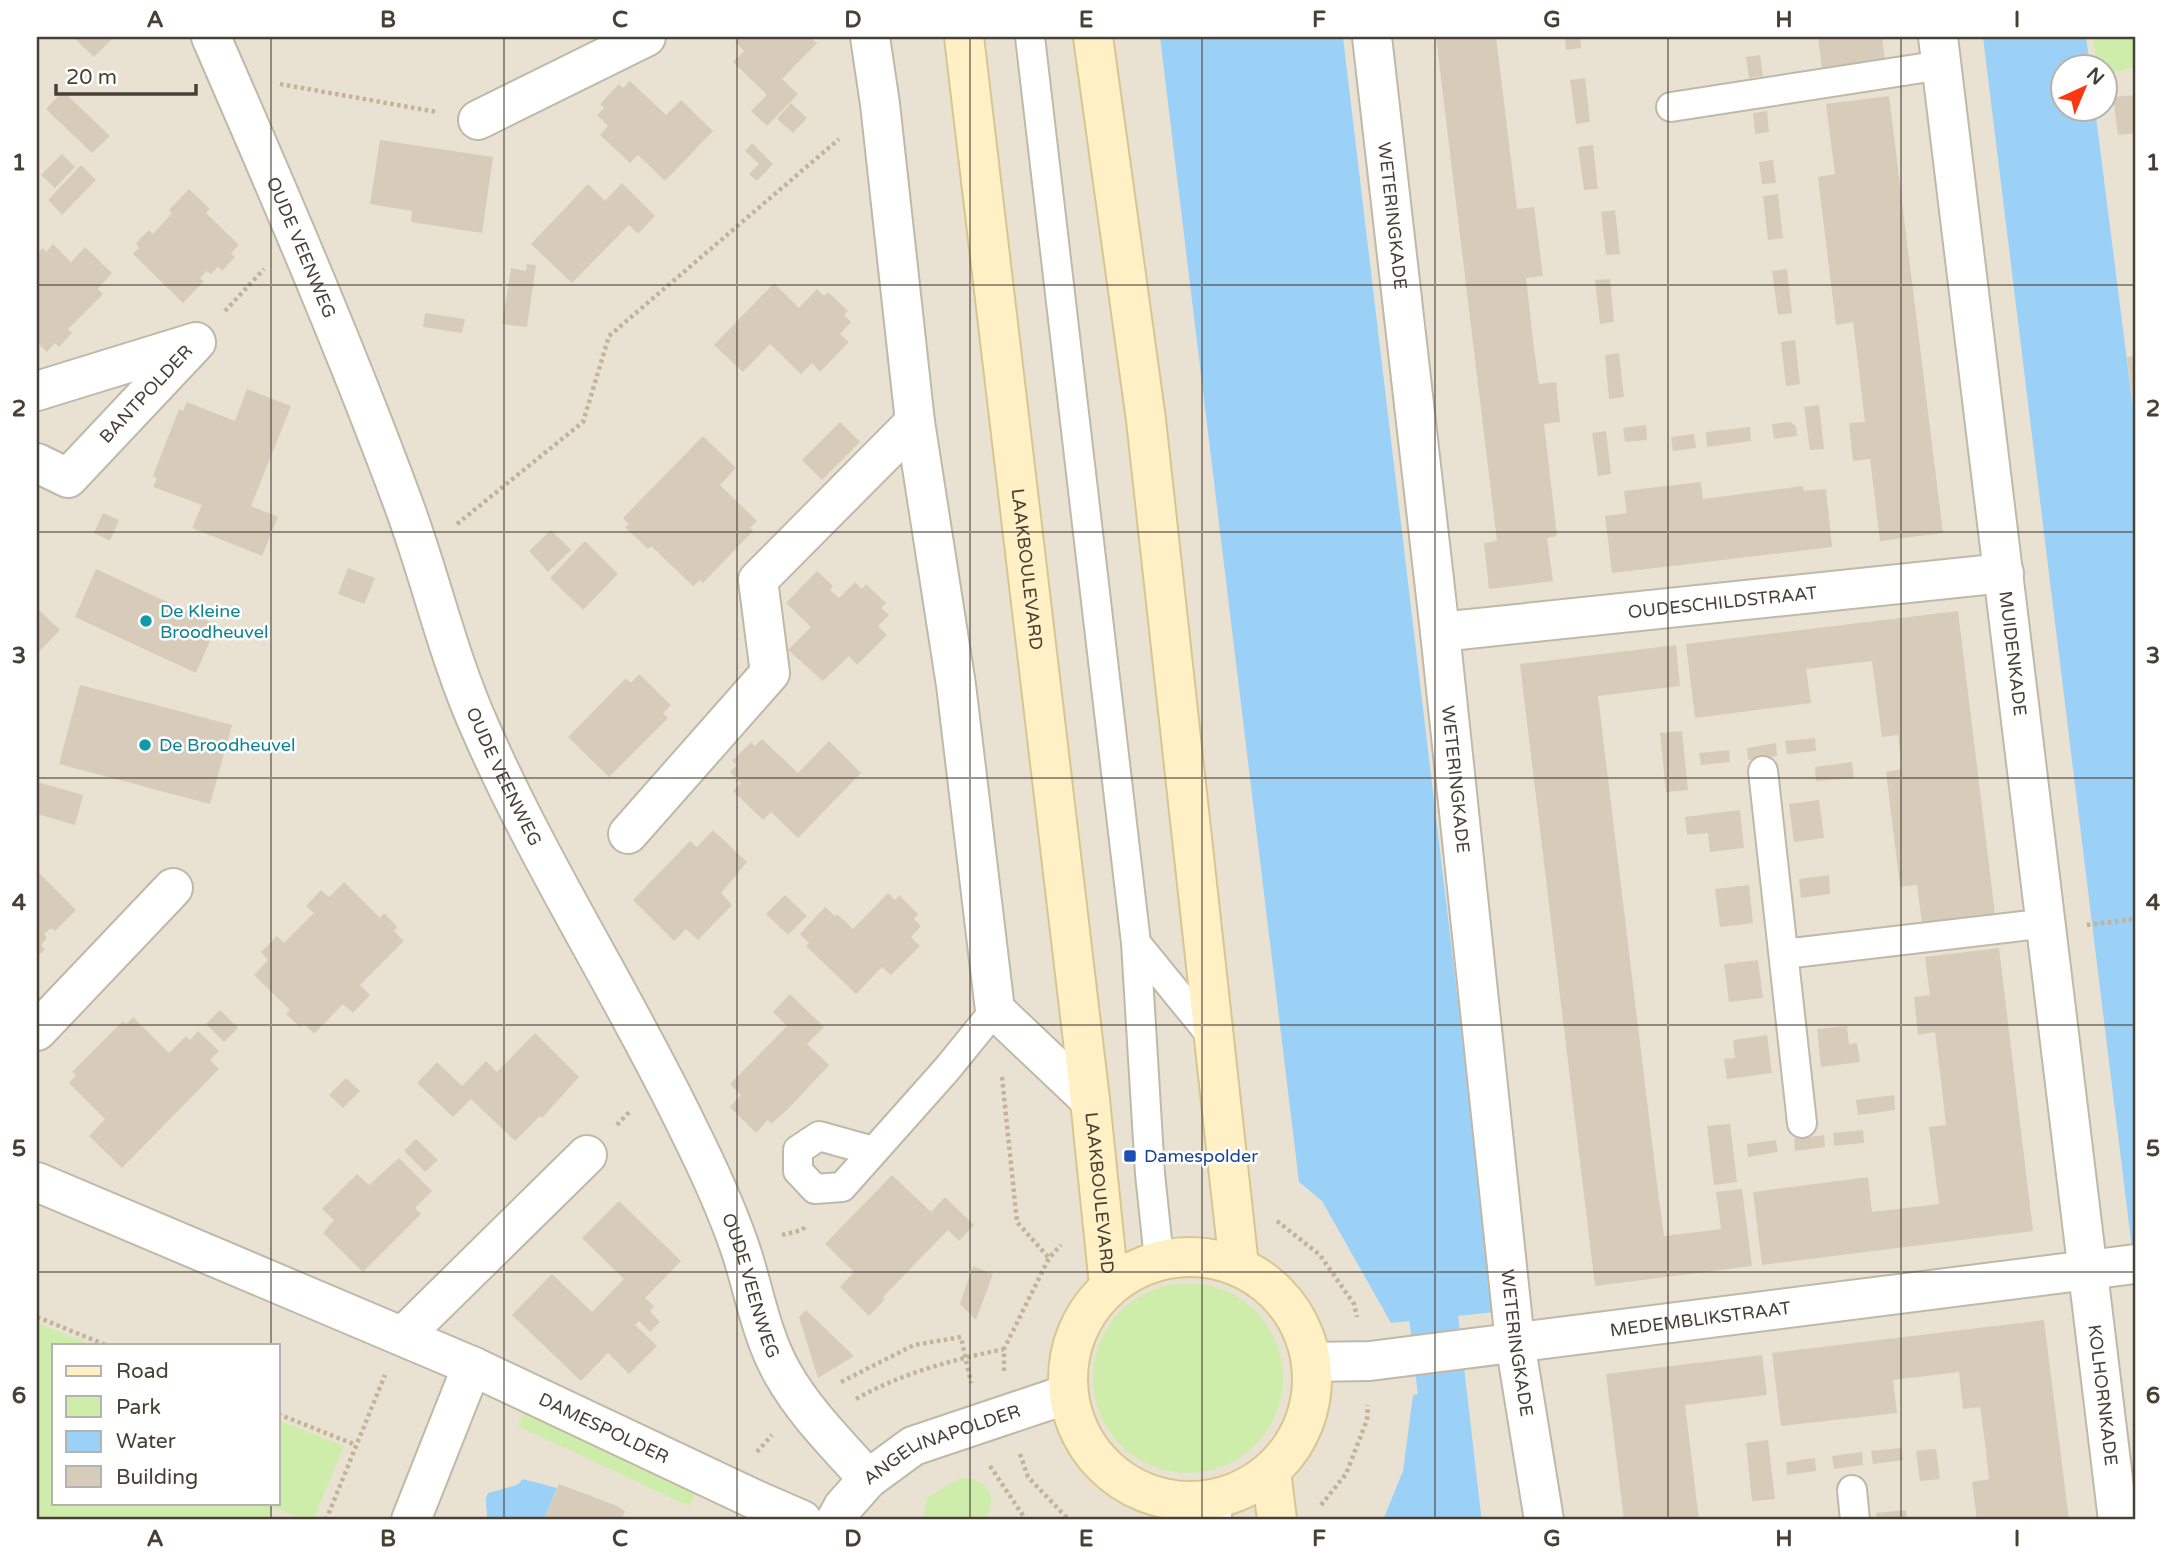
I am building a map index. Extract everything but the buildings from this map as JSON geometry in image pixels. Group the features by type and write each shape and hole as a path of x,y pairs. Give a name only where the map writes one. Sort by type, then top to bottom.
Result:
{"main road":[{"name":"LAAKBOULEVARD","path":"964,37 1090,1100 1109,1285"},
{"path":"1093,37 1146,419 1239,1266"},
{"path":"1200,1256 1239,1266 1274,1289 1298,1322 1311,1362 1311,1402 1296,1440 1271,1471 1217,1509 1179,1501 1142,1506 1106,1468 1081,1434 1068,1394 1069,1354 1084,1316 1109,1285 1132,1269 1159,1259 1200,1256"},
{"path":"1271,1471 1277,1520"}],"street":[{"name":"OUDE VEENWEG","path":"211,37 368,412 421,554 461,684 482,733 553,878 664,1077 715,1185 740,1246 768,1341 781,1371 800,1402 868,1479"},
{"path":"478,120 646,37"},
{"path":"870,37 880,104 915,422 956,685 995,1010"},
{"name":"WETERINGKADE","path":"1372,37 1440,632 1515,1342 1544,1520"},
{"name":"MUIDENKADE","path":"1940,51 2089,1271"},
{"name":"BANTPOLDER","path":"37,391 196,342"},
{"name":"BANTPOLDER","path":"37,463 68,478 196,342"},
{"path":"628,834 770,673 758,580 915,422"},
{"name":"OUDESCHILDSTRAAT","path":"1440,632 2004,573"},
{"path":"37,1031 173,888"},
{"name":"LAAKBOULEVARD","path":"995,1010 1090,1100"},
{"path":"403,1336 587,1156"},
{"name":"DAMESPOLDER","path":"37,1182 472,1366 802,1520"},
{"name":"MEDEMBLIKSTRAAT","path":"1311,1362 1385,1359 2131,1264"},
{"name":"KOLHORNKADE","path":"2089,1271 2118,1520"},
{"path":"411,1520 472,1366"},
{"name":"ANGELINAPOLDER","path":"836,1520 843,1507 868,1479 913,1446 1068,1394"}],"lane":[{"path":"1030,37 1136,943 1150,1174 1159,1259"},
{"path":"1671,107 1940,51"},
{"path":"1763,771 1802,1123"},
{"path":"1784,954 2047,923"},
{"path":"1136,943 1215,1041"},
{"path":"873,1151 947,1069 995,1010"},
{"path":"1852,1490 1855,1520"}],"path":[{"path":"228,75 478,120"},
{"path":"421,554 583,422 609,336 880,104"},
{"path":"196,342 295,235"},
{"path":"2097,923 2135,919"},
{"path":"1002,1076 1017,1222 1049,1258"},
{"path":"587,1156 664,1077"},
{"path":"37,1317 104,1344"},
{"path":"1316,1511 1346,1474 1367,1420 1385,1359"},
{"path":"326,1520 385,1375"},
{"path":"280,1415 356,1445"}],"shaded area":[{"path":"37,37 2135,37 2135,1520 37,1520"}],"green space":[{"path":"2093,37 2135,37 2135,67 2120,71 2120,52 2095,52"},
{"path":"1188,1283 1207,1284 1225,1290 1256,1310 1276,1341 1282,1359 1282,1397 1276,1415 1256,1446 1225,1466 1207,1472 1188,1473 1169,1472 1151,1466 1120,1446 1100,1415 1094,1397 1093,1378 1094,1359 1100,1341 1120,1310 1151,1290 1169,1284"},
{"path":"37,1323 90,1344 52,1344 52,1504 280,1504 280,1421 344,1446 313,1520 305,1520 273,1507 267,1520 37,1520"},
{"path":"524,1412 695,1493 689,1506 518,1426"},
{"path":"960,1478 977,1481 989,1491 991,1504 982,1520 927,1520 924,1514 927,1498"}],"water":[{"path":"1160,37 1343,37 1495,1312 1391,1323 1322,1201 1299,1182"},
{"path":"1983,37 2086,37 2088,52 2050,52 2050,122 2097,122 2135,423 2135,1273"},
{"path":"1463,1385 1479,1520 1383,1520 1403,1471 1413,1395"},
{"path":"523,1479 557,1488 544,1520 486,1520 488,1493 517,1485"}],"waterway":[{"path":"1426,1251 1457,1520"}],"place":[{"name":"De Kleine Broodheuvel","path":"146,621"},
{"name":"De Broodheuvel","path":"145,745"},
{"name":"Damespolder","path":"1130,1156"}]}
